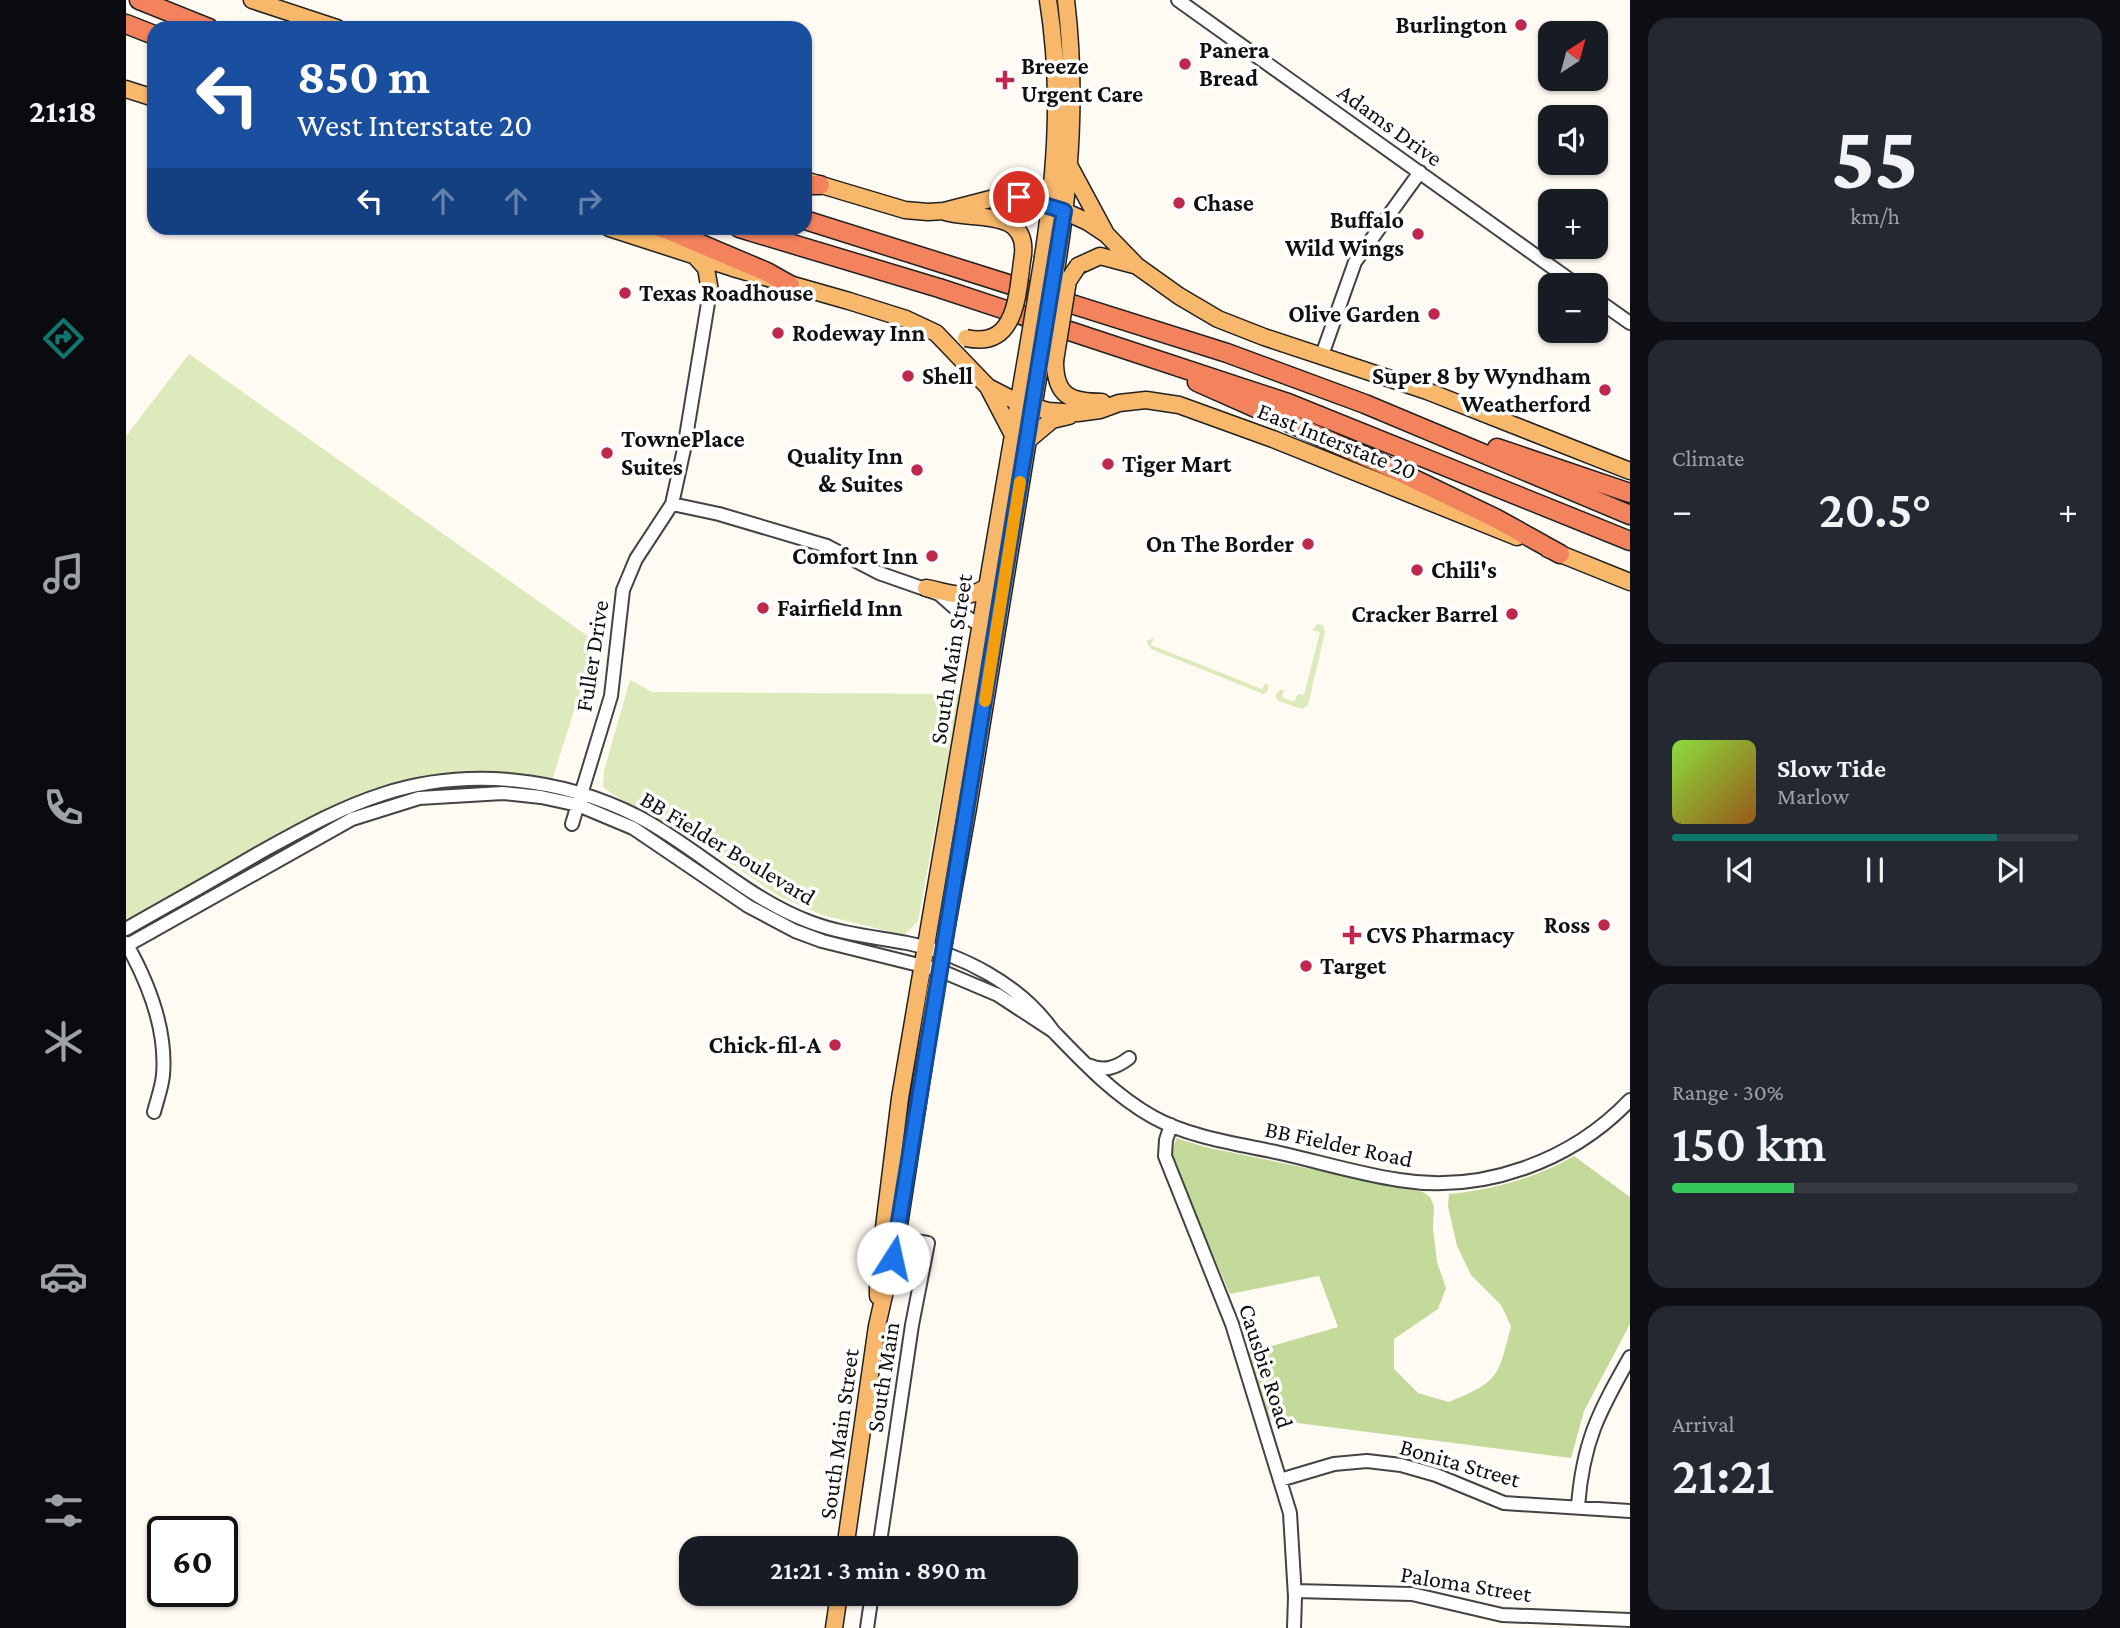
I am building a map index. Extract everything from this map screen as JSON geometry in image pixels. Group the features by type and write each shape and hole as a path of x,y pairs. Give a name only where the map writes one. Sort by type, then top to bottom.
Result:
{"highway":[{"path":"139,0 192,21"},
{"path":"126,24 147,33"},
{"path":"812,222 1227,354 1441,434 1630,515"},
{"path":"680,235 767,272 790,285"},
{"path":"762,235 939,288 1288,403 1630,541"},
{"path":"1171,363 1202,385 1389,467 1497,519 1560,554"},
{"path":"1441,434 1464,436 1630,493"}],"main road":[{"path":"252,0 316,21"},
{"name":"South Main Street","path":"1048,0 1054,39 1057,97 1053,177 1057,209"},
{"name":"South Main Street","path":"847,1536 877,1326 897,1238 986,587 1012,433 1026,405 1041,358 1057,209 1070,167 1073,99 1066,0"},
{"path":"126,89 147,96"},
{"path":"1070,167 1106,234"},
{"path":"1019,197 1039,190 1053,177"},
{"path":"812,184 905,210 944,211 1002,197 1019,197 1057,209 1088,222 1106,234 1137,266 1179,296 1218,319 1427,391 1630,471"},
{"path":"936,333 952,333 978,340 992,337 1004,329 1011,321 1024,247 1020,236 1001,219 958,216 944,211"},
{"path":"630,235 790,285 849,300 906,319 936,333 988,387 1012,433"},
{"path":"695,256 706,268 710,291"},
{"path":"1119,403 1080,402 1070,398 1041,358 1068,282 1078,266 1100,256 1137,266"},
{"path":"710,291 720,273 733,268"},
{"path":"988,387 1026,405"},
{"name":"East Interstate 20","path":"1026,405 1078,413 1100,410 1119,403 1146,400 1179,405 1273,439 1630,582"},
{"name":"South Main Street","path":"877,1326 878,1276 900,1098 933,960 992,661 1027,441 1026,405"},
{"path":"1027,441 1052,420 1078,413"},
{"path":"926,588 971,596 986,587 992,597 992,618 999,622"},
{"path":"980,625 985,630 992,661"},
{"path":"834,1628 837,1606"}],"street":[{"name":"Adams Drive","path":"1184,2 1560,273"},
{"path":"1322,355 1355,262 1420,172"},
{"path":"710,291 684,449 672,504 719,514 827,545 879,573 939,594 963,615 980,625"},
{"path":"1608,307 1630,323"},
{"name":"Fuller Drive","path":"572,824 611,696 623,590 636,558 672,504"},
{"name":"BB Fielder Boulevard","path":"126,929 313,823 382,794 418,784 461,779 503,780 545,784 580,799 666,848 748,906 795,931 822,941 933,960"},
{"name":"BB Fielder Boulevard","path":"126,944 352,818 384,807 419,798 503,793 580,799 614,805 658,828 757,896 786,912 826,928 933,960 998,995 1053,1031"},
{"path":"126,944 158,1014 163,1075 154,1112"},
{"name":"BB Fielder Road","path":"1053,1031 1116,1092 1154,1118 1219,1139 1398,1180 1439,1184 1507,1174 1544,1160 1587,1136 1630,1100"},
{"path":"1081,1060 1100,1069 1115,1067 1129,1058 1121,1072 1116,1092"},
{"name":"Causbie Road","path":"1171,1125 1165,1144 1165,1156 1232,1324 1290,1513 1295,1591 1294,1628"},
{"name":"South Main","path":"881,1536 912,1325 928,1243 897,1238"},
{"path":"1578,1506 1580,1472 1591,1431 1630,1357"},
{"name":"Bonita Street","path":"1280,1480 1334,1464 1367,1461 1401,1465 1436,1475 1504,1503 1630,1511"},
{"name":"Paloma Street","path":"1295,1591 1412,1594 1503,1615 1630,1620"},
{"path":"867,1628 870,1606"}],"green space":[{"path":"189,354 596,642 552,780 515,775 384,788 126,924 126,436"},
{"path":"1318,624 1323,625 1325,632 1308,705 1302,709 1278,701 1275,695 1280,690 1284,690 1282,697 1294,702 1298,694 1304,695 1320,632 1312,630"},
{"path":"1154,638 1151,645 1262,689 1265,683 1269,686 1267,692 1263,694 1151,649 1146,641"},
{"path":"630,680 652,692 960,694 918,921 904,935 822,915 777,895 695,839 603,787 604,771"},
{"path":"1176,1138 1205,1147 1423,1192 1430,1197 1434,1206 1433,1228 1437,1262 1446,1288 1438,1309 1394,1339 1394,1369 1418,1393 1449,1402 1488,1382 1494,1375 1503,1356 1511,1326 1501,1305 1471,1275 1457,1246 1448,1206 1449,1194 1513,1182 1574,1156 1630,1197 1630,1324 1584,1411 1571,1458 1266,1419 1247,1353 1338,1327 1319,1276 1230,1294 1171,1158"}],"slow traffic":[{"path":"985,701 1020,482"}],"place":[{"name":"Burlington","path":"1521,25"},
{"name":"Panera Bread","path":"1185,64"},
{"name":"Breeze Urgent Care","path":"1005,80"},
{"name":"Chase","path":"1179,203"},
{"name":"Buffalo Wild Wings","path":"1418,234"},
{"name":"Texas Roadhouse","path":"625,293"},
{"name":"Olive Garden","path":"1434,314"},
{"name":"Rodeway Inn","path":"778,333"},
{"name":"Shell","path":"908,376"},
{"name":"Super 8 by Wyndham Weatherford","path":"1605,390"},
{"name":"TownePlace Suites","path":"607,453"},
{"name":"Tiger Mart","path":"1108,464"},
{"name":"Quality Inn & Suites","path":"917,470"},
{"name":"On The Border","path":"1308,544"},
{"name":"Comfort Inn","path":"932,556"},
{"name":"Chili's","path":"1417,570"},
{"name":"Fairfield Inn","path":"763,608"},
{"name":"Cracker Barrel","path":"1512,614"},
{"name":"Ross","path":"1604,925"},
{"name":"CVS Pharmacy","path":"1352,935"},
{"name":"Target","path":"1306,966"},
{"name":"Chick-fil-A","path":"835,1045"}],"route":[{"path":"893,1258 1064,211 1019,197"}]}
